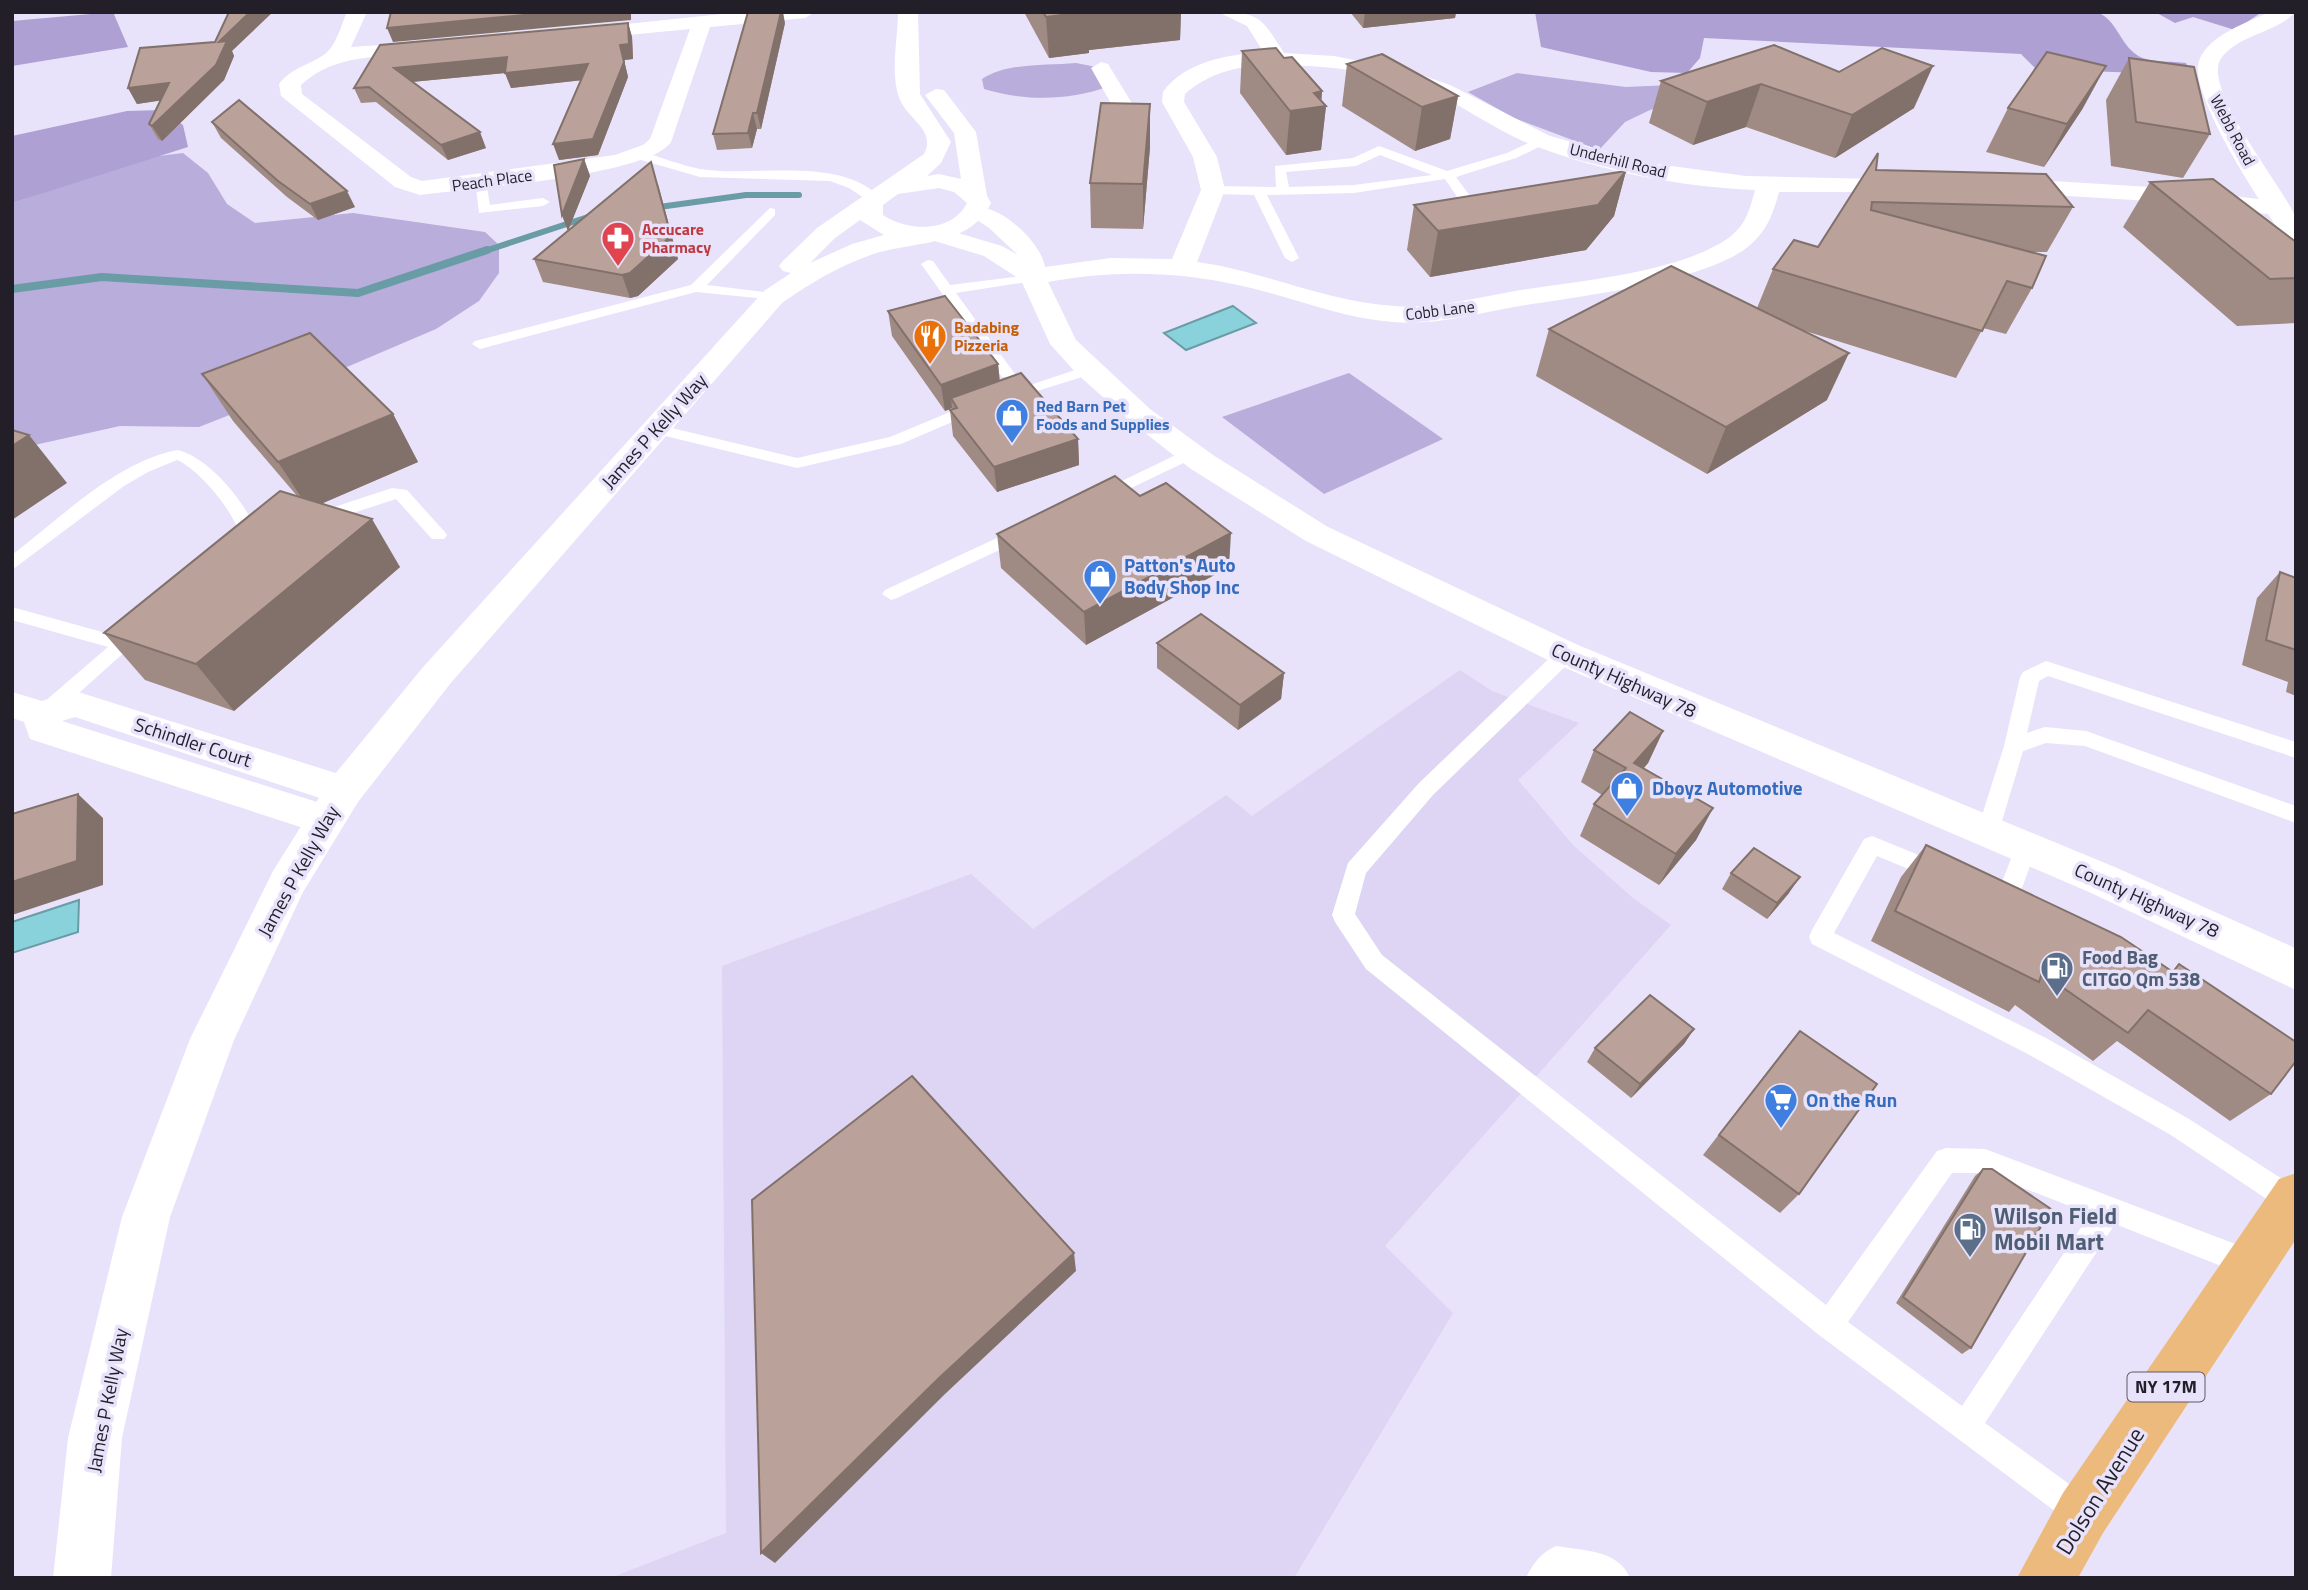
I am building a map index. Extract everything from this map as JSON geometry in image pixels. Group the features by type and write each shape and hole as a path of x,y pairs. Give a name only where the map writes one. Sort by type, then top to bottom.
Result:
{"main road":[{"name":"Dolson Avenue","path":"2046,1578 2083,1513 2294,1198"}],"street":[{"path":"357,12 338,54 443,47"},
{"path":"552,36 805,12"},
{"path":"908,12 909,52 920,74 965,132 976,204"},
{"path":"1228,12 1254,22 1279,60"},
{"name":"Webb Road","path":"2285,12 2218,49 2208,62 2207,71 2210,85 2229,127 2296,238"},
{"name":"Peach Place","path":"338,54 304,71 290,84 292,96 409,186 432,188 619,161 638,155 660,142 702,22"},
{"name":"James P Kelly Way","path":"82,1578 95,1438 146,1217 212,1039 287,883 334,805 437,676 773,297 795,261 825,233 929,162 940,141 938,134 911,103 907,86 909,52"},
{"name":"Underhill Road","path":"1213,190 1205,157 1173,102 1174,92 1189,77 1204,69 1236,62 1279,60 1351,64 1427,83 1541,141 1650,170 1768,187 1935,185"},
{"path":"1101,68 1130,118"},
{"name":"County Highway 78","path":"879,196 914,182 939,181 967,189 976,204 1030,253 1032,277 1064,344 1090,370 1190,453 1317,534 1566,654 1685,707 2026,847 2276,959 2296,972"},
{"path":"1976,185 2150,194 2277,208"},
{"name":"Cobb Lane","path":"1032,277 1095,265 1150,263 1238,277 1350,310 1384,316 1420,315 1636,279 1714,257 1740,241 1758,222 1768,187"},
{"path":"1182,267 1213,190"},
{"path":"879,196 871,218 879,225 890,230 928,234 993,251 1032,277"},
{"name":"James P Kelly Way","path":"773,297 831,259 864,247 961,225 976,204"},
{"name":"Schindler Court","path":"27,709 43,729 334,805"}],"lane":[{"path":"1213,190 1344,190 1450,177 1528,149 1541,141"},
{"path":"1283,192 1279,169 1356,162 1378,150 1450,177 1473,211"},
{"path":"638,155 700,173 833,177 879,196"},
{"path":"480,182 484,210 543,202"},
{"path":"1259,191 1292,258"},
{"path":"696,288 770,212"},
{"path":"928,264 1007,374"},
{"path":"946,290 1032,277"},
{"path":"480,344 696,288 773,297"},
{"path":"655,429 797,463 895,441 990,400 1090,370"},
{"path":"1078,506 1190,453"},
{"path":"12,564 133,473 164,456 180,455 198,467 254,531 228,555"},
{"path":"299,522 333,515 392,493 401,494 438,534"},
{"path":"891,594 1040,524"},
{"path":"12,613 123,645"},
{"path":"27,709 123,645 155,618"},
{"path":"1566,654 1426,789 1356,869 1343,915 1374,962 1829,1325 2083,1513"},
{"path":"1988,831 2014,746 2030,677 2046,668 2296,750"},
{"path":"2014,746 2045,735 2086,739 2296,815"},
{"path":"2032,911 1872,845 1820,937 2037,1046 2180,1127 2294,1198"},
{"path":"2007,900 2026,847"},
{"path":"1829,1325 1946,1160 1985,1161 2249,1263"},
{"path":"1966,1426 2109,1209"},
{"path":"1542,1578 1556,1562 1605,1570 1614,1578"}],"shaded area":[{"path":"113,12 128,47 12,66 12,21"},
{"path":"1535,12 2097,12 2114,26 2126,45 2141,58 2186,63 2191,75 2036,69 2021,54 1704,38 1700,58 1687,73 1651,72 1541,47"},
{"path":"2155,12 2262,12 2235,30 2193,17 2175,23"},
{"path":"1076,63 1106,69 1107,87 1077,95 1046,98 1015,96 984,89 982,79 1003,70"},
{"path":"1517,73 1626,87 1737,82 1650,110 1625,122 1599,150 1514,118 1468,92"},
{"path":"162,110 183,125 188,147 12,203 12,136 127,111"},
{"path":"183,153 208,173 227,204 255,223 353,213 485,232 499,245 499,273 479,301 436,329 199,427 120,426 12,450 12,203 150,157"},
{"path":"1233,306 1256,323 1186,350 1164,333"},
{"path":"1349,373 1443,439 1324,494 1222,417"},
{"path":"1460,670 1492,691 1579,723 1518,780 1573,845 1633,898 1671,925 1385,1246 1453,1313 1294,1578 610,1578 726,1533 722,966 971,874 1033,929 1226,795 1252,816"},
{"path":"79,900 78,932 12,953 12,922"}],"building":[{"path":"229,12 250,12 219,42 227,41 216,65 152,126 149,124 169,83 128,88 140,48 215,42"},
{"path":"391,12 556,12 387,28"},
{"path":"748,12 781,12 757,113 753,113 748,133 713,134"},
{"path":"1043,12 1085,12 1046,17"},
{"path":"628,23 629,44 620,45 624,62 593,139 553,144 588,64 505,73 507,57 394,68 480,132 441,145 369,87 354,88 380,45"},
{"path":"1774,45 1839,72 1882,48 1933,66 1852,115 1761,84 1707,102 1661,81"},
{"path":"1276,48 1284,58 1292,57 1322,91 1314,93 1326,106 1290,111 1242,51"},
{"path":"2047,52 2106,66 2067,124 2008,108"},
{"path":"1382,54 1458,96 1422,107 1347,64"},
{"path":"2129,58 2194,67 2210,134 2136,122"},
{"path":"239,100 347,191 310,204 278,181 212,122"},
{"path":"1101,103 1150,104 1143,184 1090,183"},
{"path":"1878,153 1876,170 2046,174 2073,207 1872,202 1871,210 2046,256 2032,288 2007,281 1982,331 1773,269 1794,240 1818,247"},
{"path":"584,159 562,215 554,165"},
{"path":"651,162 671,236 630,273 622,275 534,259"},
{"path":"1626,171 1598,205 1438,231 1414,205"},
{"path":"2213,179 2296,242 2296,278 2270,279 2150,182"},
{"path":"1671,266 1849,353 1726,427 1549,329"},
{"path":"945,296 998,364 941,385 888,311"},
{"path":"310,333 393,414 278,462 202,374"},
{"path":"1021,373 1078,439 994,467 950,410 957,408 951,398"},
{"path":"12,430 29,435 12,446"},
{"path":"1115,476 1140,496 1166,483 1231,533 1084,612 997,534"},
{"path":"280,491 372,519 196,664 104,633"},
{"path":"2280,572 2296,578 2296,650 2266,640"},
{"path":"1201,614 1284,673 1240,705 1157,643"},
{"path":"1630,712 1663,731 1634,763 1713,808 1676,854 1594,804 1626,768 1594,750"},
{"path":"78,794 77,861 12,882 12,814"},
{"path":"1926,845 2121,937 2173,972 2179,964 2296,1042 2296,1061 2271,1094 2148,1010 2128,1033 2042,973 2039,982 1895,911"},
{"path":"1754,848 1800,877 1777,903 1731,873"},
{"path":"1650,995 1694,1029 1640,1084 1595,1048"},
{"name":"On the Run","path":"1800,1031 1877,1084 1799,1194 1719,1135"},
{"path":"912,1076 1074,1253 938,1379 761,1553 752,1200"},
{"name":"Wilson Field Mobil Mart","path":"1983,1169 1992,1169 2051,1209 1971,1348 1903,1297"}],"waterway":[{"path":"652,208 746,195 799,195"},
{"path":"482,252 594,215"},
{"path":"12,289 102,277 358,293 487,250"}],"place":[{"name":"Accucare Pharmacy","path":"618,268"},
{"name":"Badabing Pizzeria","path":"930,366"},
{"name":"Red Barn Pet Foods and Supplies","path":"1012,445"},
{"name":"Patton's Auto Body Shop Inc","path":"1100,606"},
{"name":"Dboyz Automotive","path":"1627,818"},
{"name":"Food Bag CITGO Qm 538","path":"2057,998"},
{"name":"On the Run","path":"1781,1130"},
{"name":"Wilson Field Mobil Mart","path":"1970,1259"}]}
